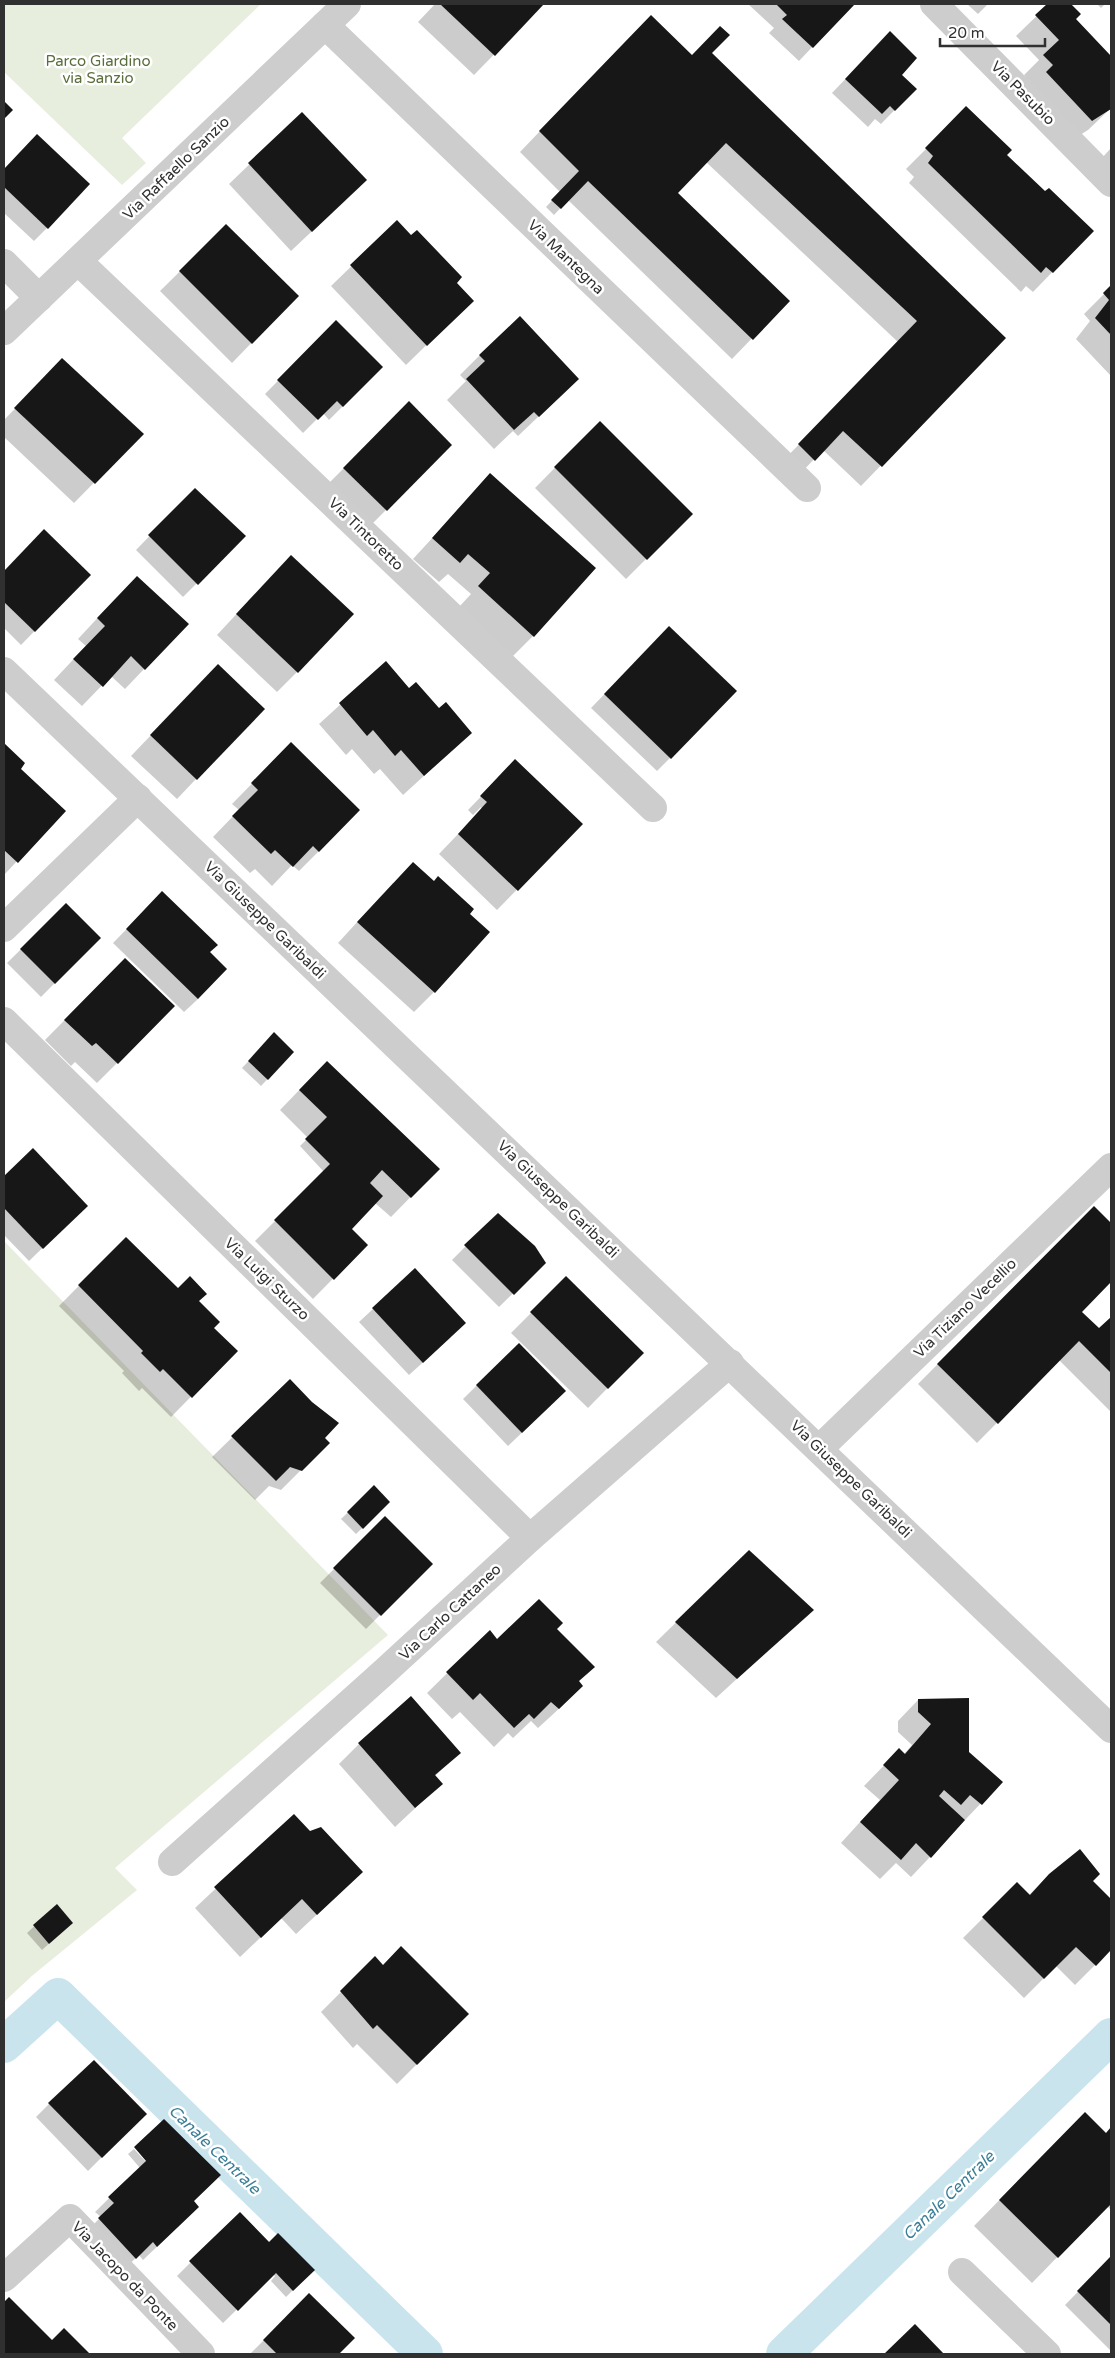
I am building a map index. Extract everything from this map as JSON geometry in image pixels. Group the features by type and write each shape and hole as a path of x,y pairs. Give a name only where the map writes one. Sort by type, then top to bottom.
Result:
{"street":[{"name":"Via Raffaello Sanzio","path":"4,331 347,4"},
{"name":"Via Pasubio","path":"934,4 1111,183"},
{"name":"Via Mantegna","path":"325,25 807,488"},
{"name":"Via Tintoretto","path":"78,260 654,808"},
{"path":"4,263 39,298"},
{"name":"Via Giuseppe Garibaldi","path":"4,671 1111,1729"},
{"path":"4,928 138,798"},
{"name":"Via Luigi Sturzo","path":"4,1021 530,1538"},
{"name":"Via Tiziano Vecellio","path":"819,1449 1111,1167"},
{"name":"Via Carlo Cattaneo","path":"172,1862 530,1538 730,1363"},
{"name":"Via Jacopo da Ponte","path":"4,2278 70,2218 201,2354"},
{"path":"962,2272 1047,2354"}],"green space":[{"name":"Parco Giardino via Sanzio","path":"4,4 261,4 122,138 146,163 122,185 4,72"},
{"path":"4,1241 388,1635 115,1868 137,1890 33,1975 4,2002"}],"building":[{"path":"440,4 544,4 495,56"},
{"path":"776,4 855,4 813,48 782,19 787,15"},
{"path":"1047,4 1071,4 1081,14 1076,19 1111,56 1111,109 1092,121 1046,72 1053,65 1043,55 1059,40 1035,15"},
{"path":"651,15 692,55 720,26 730,35 712,53 1006,338 882,467 843,431 815,461 798,444 917,321 726,143 678,193 790,301 753,340 588,181 561,209 551,200 579,171 539,131"},
{"path":"890,31 917,58 902,75 917,89 895,111 890,106 882,114 845,79"},
{"path":"4,101 13,110 4,119"},
{"path":"966,106 1012,150 1007,155 1045,191 1049,188 1094,231 1053,273 1046,267 1041,273 928,163 933,156 925,148"},
{"path":"302,112 367,180 312,232 248,163"},
{"path":"37,134 90,184 48,229 4,187 4,169"},
{"path":"397,220 411,235 417,230 462,277 457,283 474,301 427,346 350,265"},
{"path":"226,224 299,296 252,344 179,271"},
{"path":"1111,285 1111,335 1095,318 1109,300 1103,293"},
{"path":"520,316 579,379 539,417 534,412 514,430 466,379 485,361 479,355"},
{"path":"336,320 383,367 343,407 337,401 318,420 277,380"},
{"path":"62,358 144,434 95,484 14,408"},
{"path":"409,401 452,445 387,511 343,468"},
{"path":"600,421 693,514 647,560 554,467"},
{"path":"490,473 596,568 534,637 478,586 490,573 468,554 460,563 432,538"},
{"path":"195,488 246,536 198,585 148,535"},
{"path":"44,529 91,575 35,632 4,602 4,571"},
{"path":"291,555 354,614 298,673 236,614"},
{"path":"137,576 189,624 145,670 131,656 103,687 73,659 105,626 97,618"},
{"path":"669,626 737,691 671,759 604,694"},
{"path":"386,661 409,688 416,682 439,708 446,702 472,733 424,776 401,750 395,756 373,730 367,736 339,703"},
{"path":"218,664 265,709 197,780 150,735"},
{"path":"291,742 360,810 319,852 313,846 293,867 275,850 271,854 232,816 258,790 251,783"},
{"path":"4,743 25,763 21,769 66,811 18,863 4,850"},
{"path":"515,759 583,824 518,891 458,834 487,802 480,796"},
{"path":"413,862 434,881 438,876 474,909 470,914 490,932 435,993 357,922"},
{"path":"162,891 218,945 210,952 227,969 198,999 126,929"},
{"path":"66,903 101,938 55,984 20,949"},
{"path":"125,958 175,1006 118,1064 96,1043 92,1046 64,1020"},
{"path":"274,1032 294,1052 268,1080 248,1061"},
{"path":"327,1061 440,1169 411,1198 382,1170 370,1183 383,1196 352,1229 368,1245 334,1280 274,1220 330,1164 305,1139 327,1117 299,1090"},
{"path":"33,1148 88,1206 43,1249 4,1208 4,1176"},
{"path":"1094,1206 1111,1223 1111,1282 1082,1312 1099,1328 1111,1317 1111,1373 1079,1341 998,1424 937,1364"},
{"path":"498,1213 535,1246 546,1263 514,1295 464,1245"},
{"path":"126,1237 178,1288 190,1276 207,1294 199,1301 220,1322 214,1328 238,1351 192,1398 163,1369 160,1372 141,1353 143,1351 78,1285"},
{"path":"415,1268 466,1323 423,1363 372,1308"},
{"path":"566,1276 644,1353 608,1389 530,1312"},
{"path":"519,1343 566,1391 522,1433 476,1385"},
{"path":"290,1379 312,1402 339,1423 325,1438 330,1443 302,1471 290,1467 276,1481 231,1436"},
{"path":"374,1485 390,1502 363,1529 347,1512"},
{"path":"385,1516 433,1564 381,1616 333,1568"},
{"path":"749,1550 814,1610 737,1679 675,1622"},
{"path":"539,1599 563,1623 557,1629 595,1667 579,1681 583,1686 559,1709 551,1702 534,1719 529,1714 514,1728 480,1693 473,1700 446,1672 490,1630 497,1639"},
{"path":"411,1696 461,1753 435,1775 443,1784 415,1808 358,1743"},
{"path":"969,1698 969,1752 1003,1782 982,1805 970,1795 961,1805 944,1790 939,1796 965,1820 931,1858 916,1843 901,1860 860,1822 899,1780 883,1765 899,1748 905,1754 931,1724 918,1712 918,1699"},
{"path":"294,1814 310,1831 321,1827 363,1872 317,1915 302,1899 261,1938 214,1887"},
{"path":"1080,1849 1100,1874 1093,1881 1111,1899 1111,1950 1096,1966 1076,1947 1044,1979 982,1917 1017,1882 1030,1895 1049,1874"},
{"path":"57,1904 73,1923 49,1944 33,1925"},
{"path":"401,1946 469,2014 417,2065 377,2025 373,2029 340,1991 375,1956 383,1965"},
{"path":"94,2060 147,2114 102,2158 48,2103"},
{"path":"1085,2112 1106,2133 1111,2127 1111,2204 1058,2258 999,2200"},
{"path":"164,2119 221,2175 194,2201 199,2207 157,2247 153,2242 136,2259 98,2218 114,2203 108,2197 146,2161 134,2147"},
{"path":"240,2212 269,2242 278,2233 315,2270 293,2291 276,2273 238,2311 189,2261"},
{"path":"1111,2256 1111,2325 1077,2291"},
{"path":"309,2293 355,2338 339,2354 277,2354 263,2340"},
{"path":"9,2297 52,2340 64,2328 90,2354 4,2354 4,2302"},
{"path":"915,2324 944,2354 884,2354"}],"waterway":[{"name":"Canale Centrale","path":"4,2045 58,1996 425,2354"},
{"name":"Canale Centrale","path":"784,2354 1111,2036"}]}
